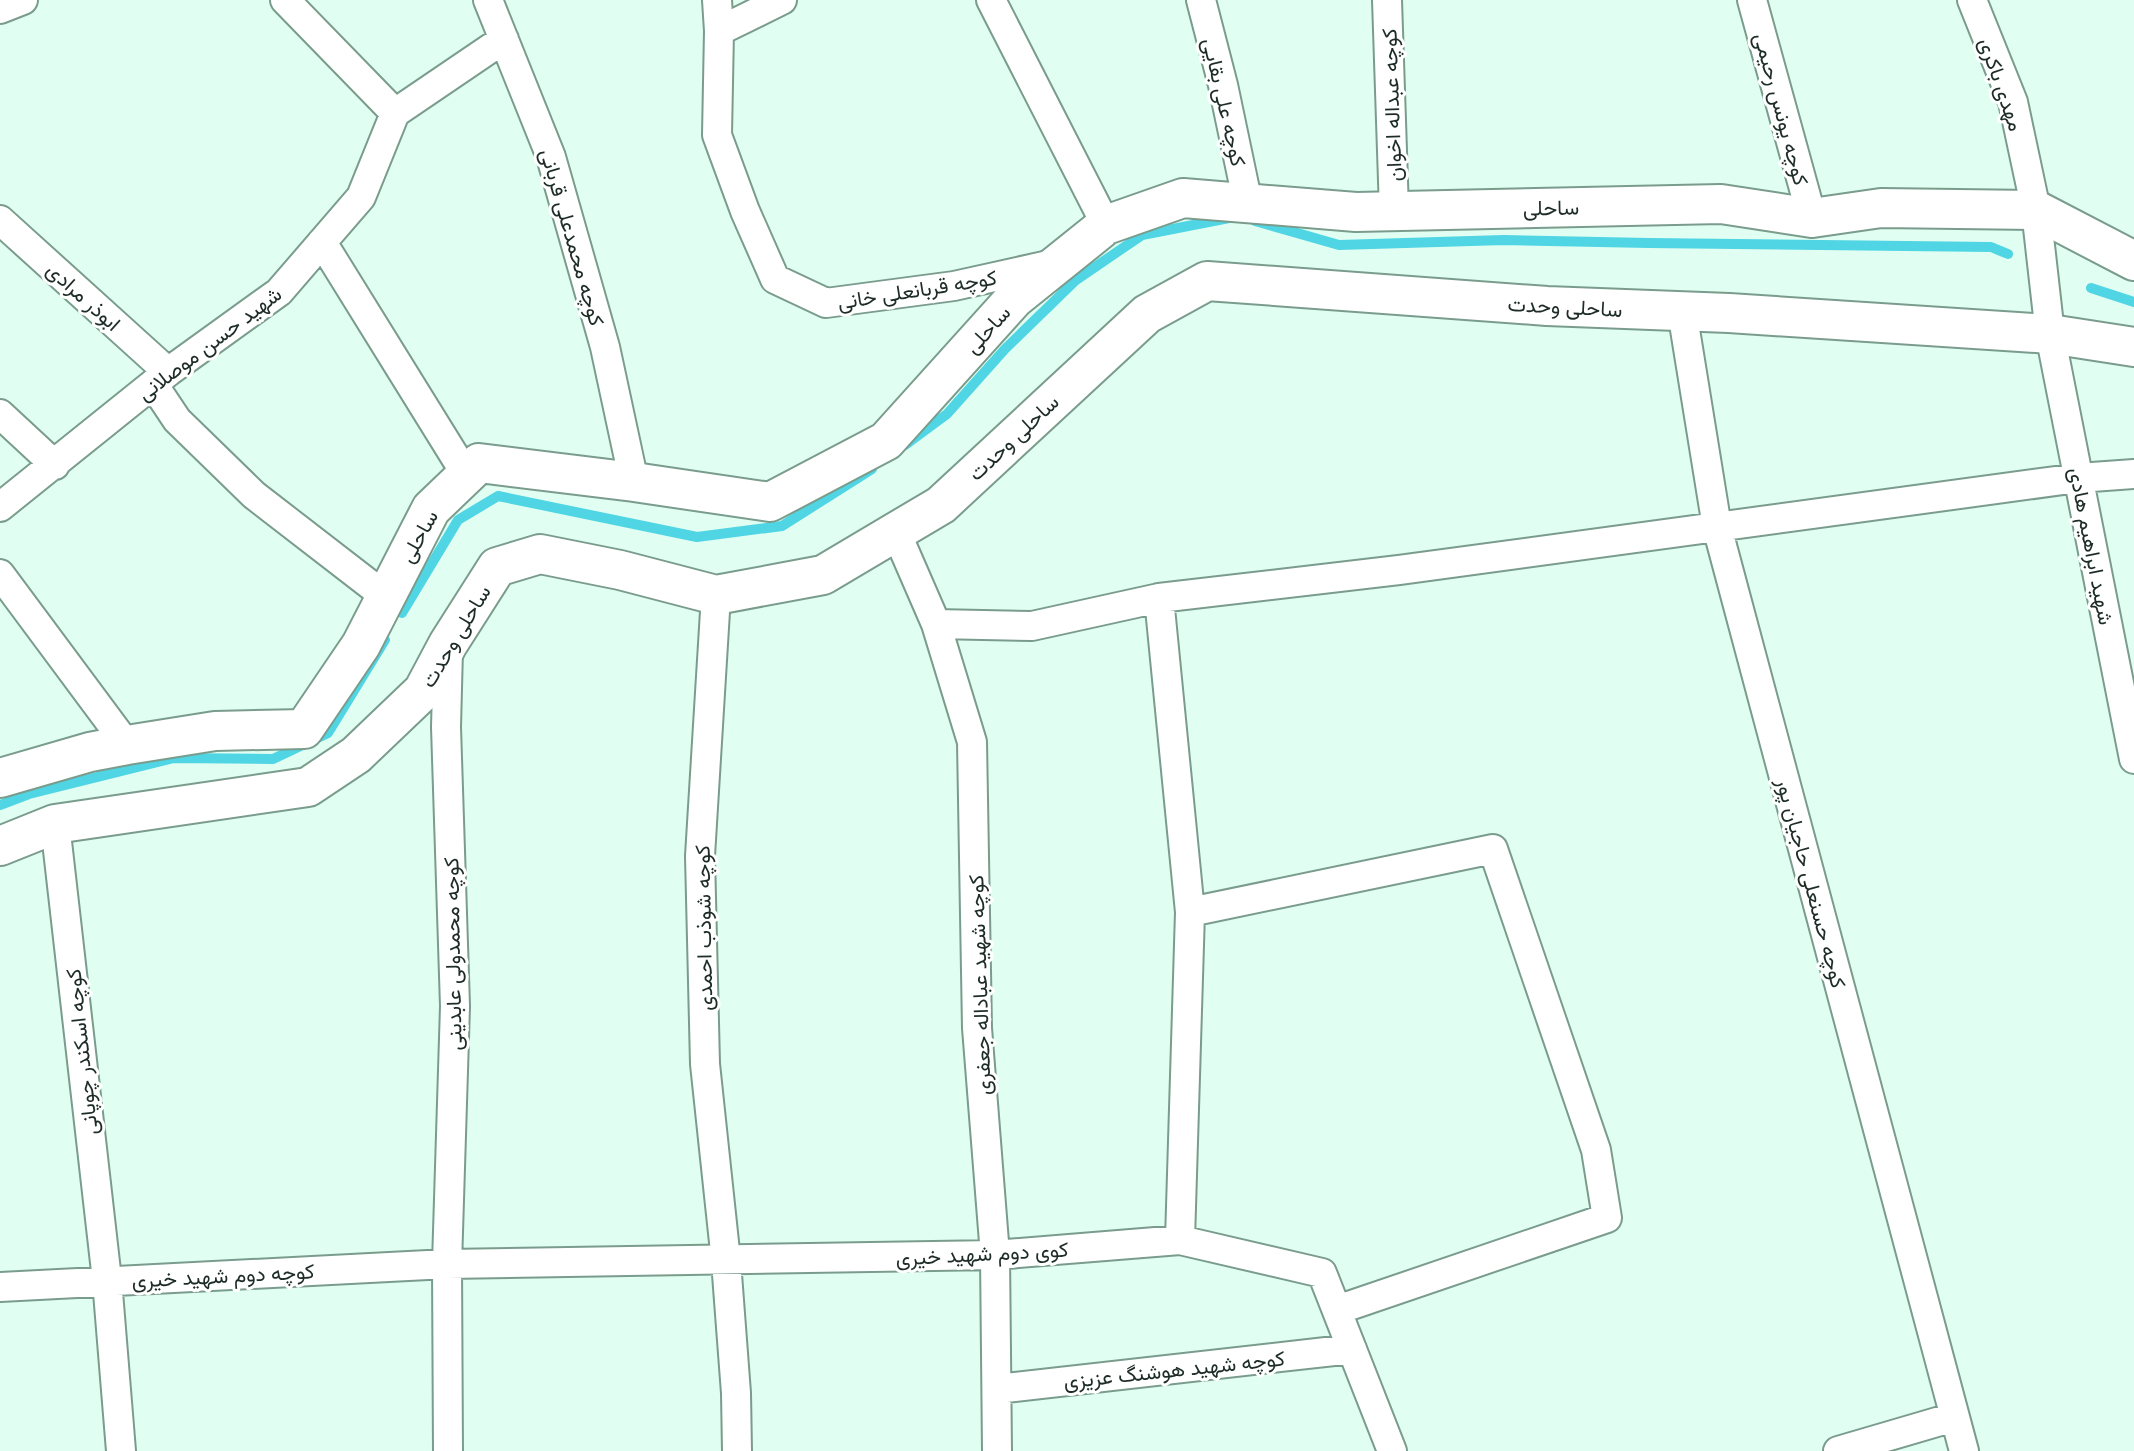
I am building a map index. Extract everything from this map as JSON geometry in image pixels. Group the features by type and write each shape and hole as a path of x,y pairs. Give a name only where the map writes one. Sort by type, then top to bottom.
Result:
{"street":[{"path":"0,9 23,0"},
{"path":"285,0 395,113 504,39"},
{"name":"کوچه محمدعلی قربانی","path":"488,0 551,157 605,347 634,482"},
{"name":"کوچه قربانعلی خانی","path":"717,0 717,135 745,211 775,279 826,303 954,286 1059,262"},
{"path":"719,31 782,0"},
{"path":"991,0 1106,225"},
{"name":"کوچه علی بقایی","path":"1201,0 1223,85 1248,204"},
{"name":"کوچه عبداله اخوان","path":"1387,0 1394,211"},
{"name":"کوچه یونس رحیمی","path":"1752,0 1812,218"},
{"name":"مهدی باکری","path":"1972,0 2013,102 2036,210 2050,334"},
{"name":"شهید حسن موصلانی","path":"0,507 161,378 279,292 361,197 395,113"},
{"name":"ساحلی","path":"0,778 90,751 127,745 215,731 304,729 361,645 431,509 479,463 770,502 886,441 1014,299 1106,225 1183,198 1356,212 1721,204 1812,218 1881,208 2036,210 2134,261"},
{"name":"ابوذر مرادی","path":"0,220 161,378 177,420 254,495 386,597"},
{"path":"322,242 467,476"},
{"name":"ساحلی وحدت","path":"0,846 55,824 308,787 356,755 423,691 449,643 498,567 540,554 620,570 716,595 823,575 941,505 1147,314 1207,281 1547,306 1682,311 2050,334 2134,347"},
{"name":"کوچه حسنعلی حاجیان پور","path":"1682,311 1717,527 1964,1451"},
{"name":"شهید ابراهیم هادی","path":"2050,334 2134,759"},
{"path":"0,414 55,465"},
{"path":"936,624 1032,626 1159,598 1413,568 2078,478 2134,474"},
{"name":"کوچه شهید عباداله جعفری","path":"896,532 936,624 972,742 977,1028 995,1255 997,1451"},
{"path":"0,574 127,745"},
{"name":"کوچه شوذب احمدی","path":"716,595 700,856 705,1064 726,1261"},
{"path":"1159,598 1190,912 1180,1240"},
{"name":"کوچه محمدولی عابدینی","path":"448,1451 447,1264 455,1006 446,727 449,643"},
{"name":"کوچه اسکندر چوپانی","path":"55,824 107,1280 121,1451"},
{"path":"1190,912 1493,849 1596,1150 1607,1218 1337,1310"},
{"name":"کوی دوم شهید خیری","path":"447,1264 995,1255 1180,1240 1322,1273 1392,1451"},
{"path":"726,1261 736,1393 737,1451"},
{"name":"کوچه دوم شهید خیری","path":"0,1286 447,1264"},
{"name":"کوچه شهید هوشنگ عزیزی","path":"997,1389 1352,1349"},
{"path":"1838,1451 1954,1417"}],"waterway":[{"path":"905,445 947,414 1005,349 1076,280 1142,235 1229,218"},
{"path":"1255,221 1339,245 1504,240 1991,247 2008,254"},
{"path":"2091,288 2134,302"},
{"path":"402,613 458,520 498,496 697,537 782,526 872,469"},
{"path":"0,805 29,794 174,758 273,759 328,733 385,640"}]}
